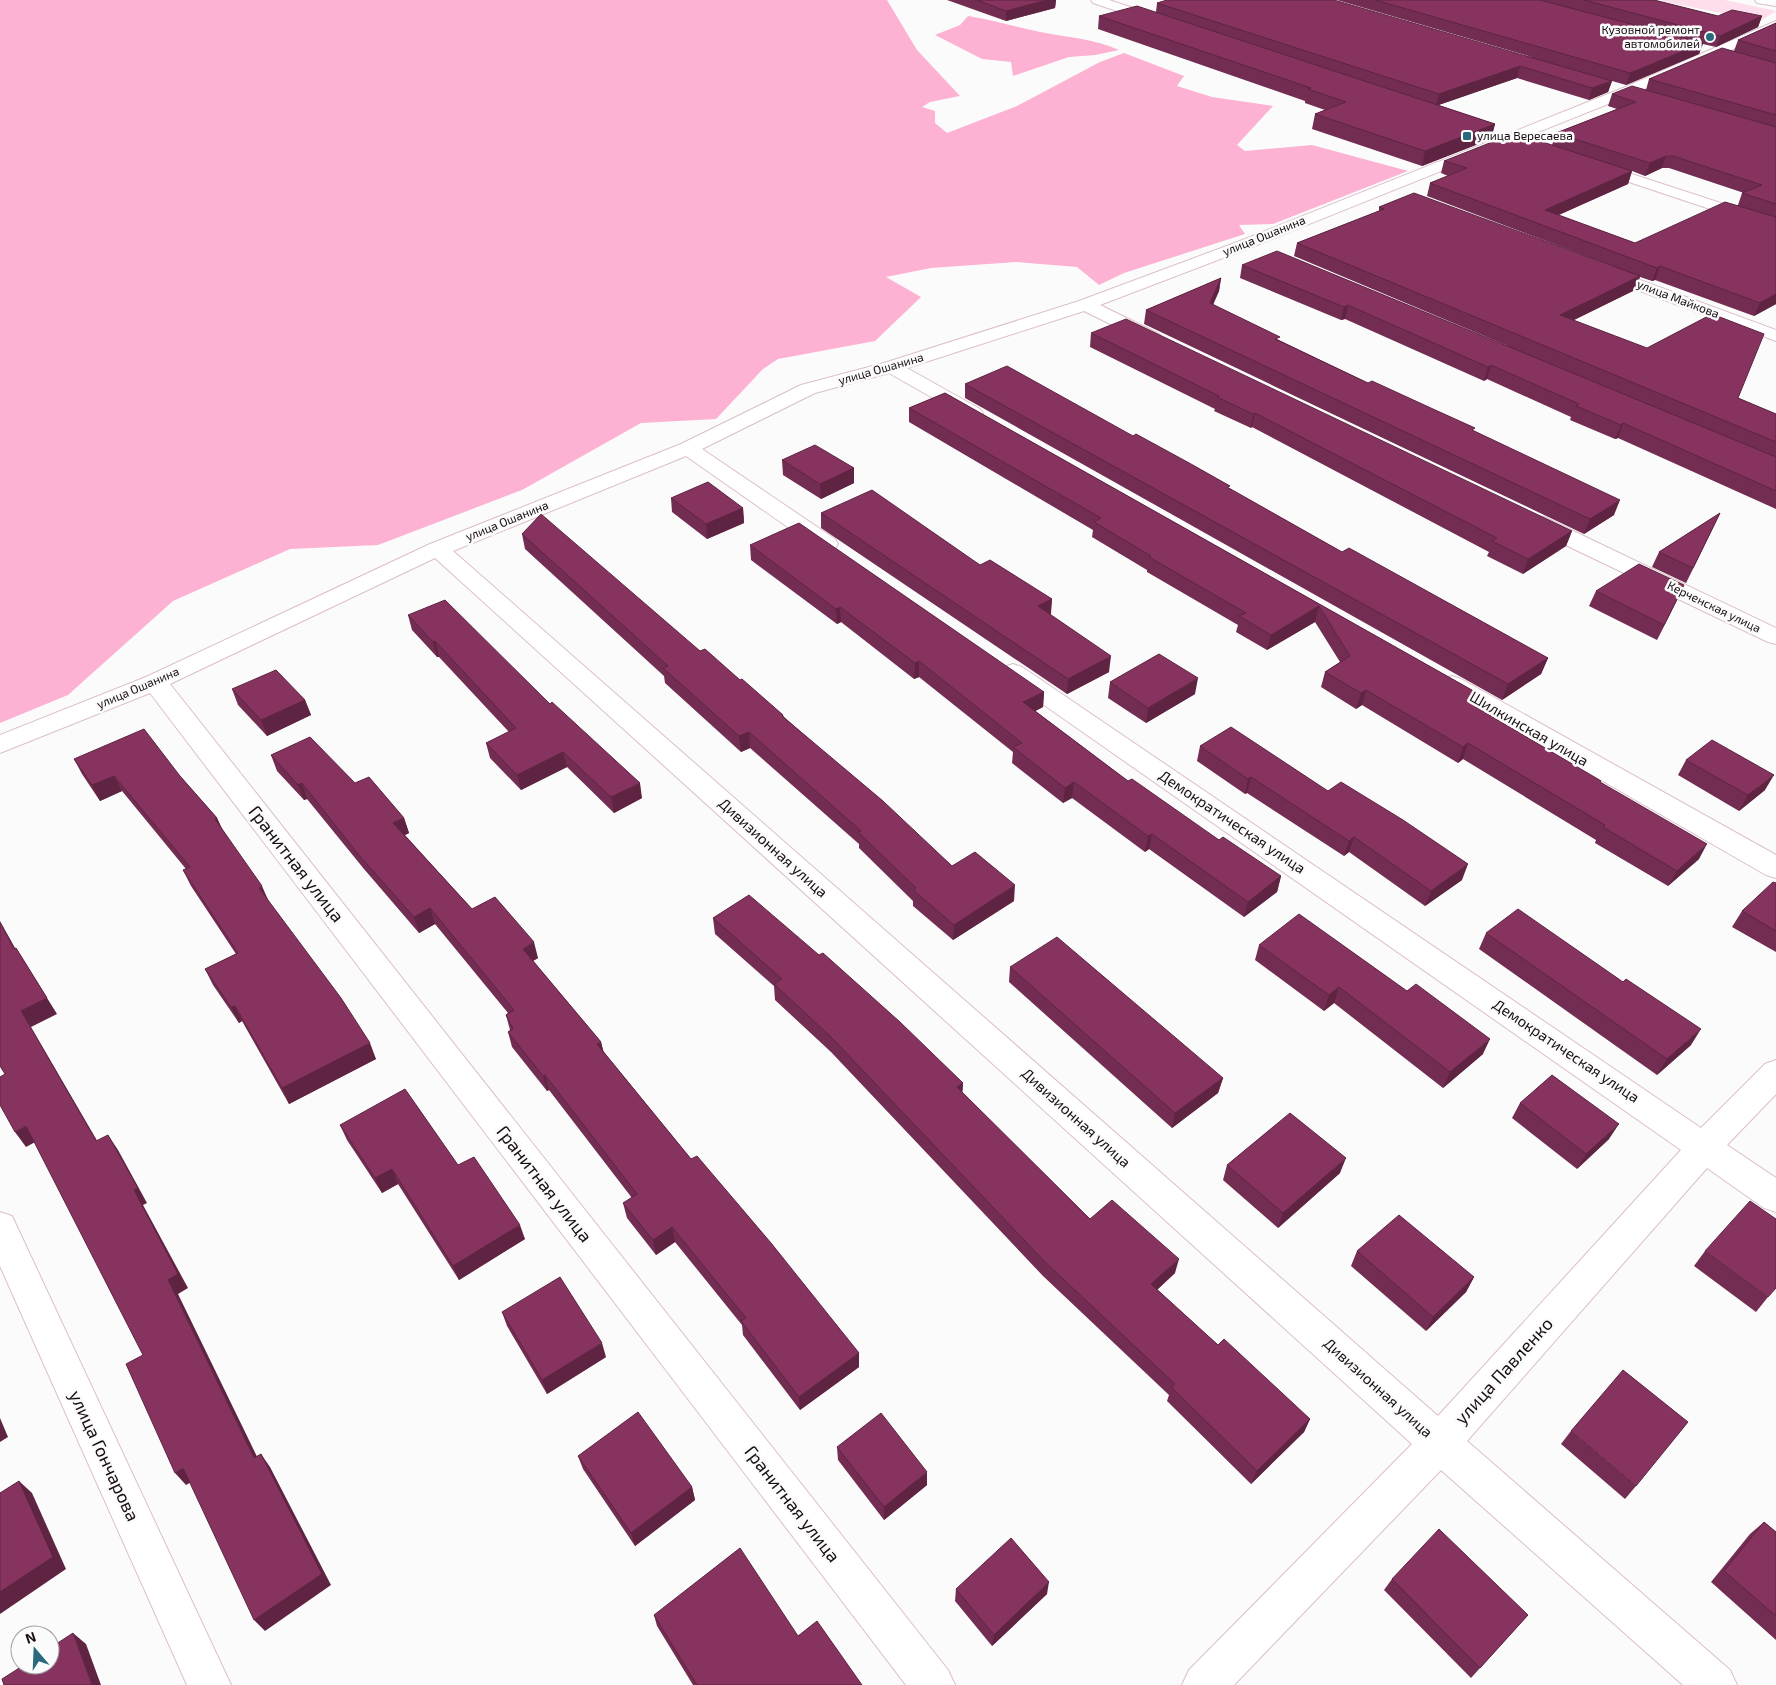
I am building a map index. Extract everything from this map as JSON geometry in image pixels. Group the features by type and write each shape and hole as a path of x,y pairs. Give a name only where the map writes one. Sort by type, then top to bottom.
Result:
{"street":[{"path":"1097,0 1173,25"},
{"path":"1761,0 1776,2"},
{"name":"улица Ошанина","path":"0,745 155,682 228,646 438,549 688,448 808,389 891,367 1085,305 1246,244 1383,188 1502,135 1725,55 1776,25"},
{"path":"1699,48 1725,55"},
{"path":"1610,85 1647,96"},
{"path":"1502,135 1533,146"},
{"path":"1578,161 1776,226"},
{"path":"1383,188 1402,195"},
{"path":"1246,244 1273,255"},
{"name":"улица Майкова","path":"1589,266 1776,336"},
{"path":"1085,305 1174,348"},
{"path":"891,367 996,426"},
{"path":"688,448 844,555"},
{"name":"Керченская улица","path":"1516,512 1776,637"},
{"name":"Дивизионная улица","path":"438,549 1440,1444 1715,1685"},
{"name":"Демократическая улица","path":"992,657 1776,1196"},
{"name":"Шилкинская улица","path":"1429,672 1776,868"},
{"name":"Гранитная улица","path":"155,682 933,1685"},
{"name":"улица Павленко","path":"1204,1685 1440,1444 1705,1146 1776,1072"},
{"name":"улица Гончарова","path":"0,1227 209,1685"}],"shaded area":[{"path":"0,0 887,0 917,50 960,96 930,102 922,107 935,111 935,123 947,133 1017,106 1100,62 1124,53 1184,76 1177,86 1212,97 1273,106 1237,145 1245,151 1312,145 1408,171 1273,224 1239,225 1245,234 1124,273 1099,285 1077,267 1016,262 931,268 886,277 921,297 875,341 778,359 763,369 716,419 641,423 522,490 378,545 290,549 173,601 68,695 0,723"},
{"path":"1725,0 1776,11 1760,21 1661,1"},
{"path":"968,16 1090,41 1119,50 1095,55 1069,57 1013,76 1011,62 982,59 935,35 960,25"}],"building":[{"path":"977,0 1047,0 1006,11"},
{"path":"1167,0 1334,0 1612,81 1592,88 1520,66 1439,94 1157,3"},
{"path":"1375,0 1540,0 1703,43 1630,73"},
{"path":"1584,0 1654,0 1718,16 1732,10 1762,16 1720,36"},
{"path":"1137,6 1495,124 1425,151 1315,114 1346,102 1308,89 1311,88 1099,16"},
{"path":"1776,23 1776,51 1738,40"},
{"path":"1722,48 1776,63 1776,115 1649,79"},
{"path":"1632,86 1776,127 1776,204 1742,193 1762,185 1673,156 1666,156 1650,163 1556,133 1636,102 1612,94"},
{"path":"1515,133 1632,171 1545,210 1635,243 1725,202 1776,217 1776,294 1760,303 1660,266 1657,268 1430,183 1467,168 1444,161"},
{"path":"1414,193 1640,276 1560,315 1647,348 1712,314 1764,334 1738,398 1776,414 1776,442 1297,243 1384,209 1379,207"},
{"path":"1277,251 1776,457 1776,491 1623,423 1621,425 1576,406 1579,404 1491,365 1488,367 1348,305 1344,307 1242,265"},
{"path":"1221,278 1210,303 1280,337 1275,339 1368,383 1372,381 1475,428 1472,430 1620,500 1590,519 1146,310"},
{"path":"1126,319 1572,531 1528,559 1492,541 1497,538 1255,413 1253,414 1217,397 1219,396 1091,333"},
{"path":"1007,366 1133,436 1136,434 1191,464 1230,486 1227,487 1342,552 1349,548 1548,658 1508,684 965,384"},
{"path":"945,393 1486,698 1474,706 1707,844 1677,871 1603,827 1605,825 1468,743 1463,747 1366,690 1361,693 1325,672 1350,656 1319,606 1271,635 1239,616 1246,613 1149,557 1151,556 1094,522 1101,518 909,408"},
{"path":"815,445 854,468 820,484 782,460"},
{"path":"708,482 743,508 706,524 671,498"},
{"path":"872,490 980,565 990,560 1052,599 1038,606 1111,656 1068,679 821,513"},
{"path":"1720,513 1693,568 1659,552"},
{"path":"541,514 700,651 705,649 740,680 742,679 782,716 883,801 952,866 975,852 1015,885 954,925 913,890 916,888 858,832 861,831 749,732 739,736 663,668 668,666 522,534"},
{"path":"799,523 1044,692 1023,702 1128,781 1132,779 1219,840 1223,837 1281,876 1248,902 1152,834 1148,836 1074,782 1065,788 1013,747 1022,743 919,661 915,663 840,607 836,609 750,545"},
{"path":"1639,564 1684,585 1664,625 1596,591"},
{"path":"445,600 550,704 552,702 640,783 611,797 563,752 517,775 486,743 516,728 435,641 433,642 408,615"},
{"path":"1159,654 1198,678 1148,708 1110,682"},
{"path":"276,670 305,700 261,720 232,689"},
{"path":"1231,727 1328,791 1341,782 1403,820 1468,864 1431,891 1354,837 1349,841 1251,777 1248,779 1200,746"},
{"path":"144,729 180,776 217,818 215,819 262,886 259,888 341,998 370,1043 282,1088 235,1006 231,1007 205,969 238,953 183,870 190,867 114,776 92,785 74,759"},
{"path":"310,737 355,783 369,777 404,818 393,823 472,909 495,897 534,942 523,949 601,1042 597,1044 691,1159 697,1156 771,1243 859,1353 799,1397 741,1321 746,1318 672,1227 653,1240 623,1203 637,1194 545,1075 543,1076 508,1032 513,1029 506,1015 514,1010 430,908 414,917 358,854 302,783 298,785 271,755"},
{"path":"1712,740 1774,775 1748,795 1686,760"},
{"path":"1773,882 1776,883 1776,931 1742,911"},
{"path":"749,895 819,955 823,953 900,1022 963,1083 957,1087 1090,1219 1112,1200 1179,1259 1151,1284 1218,1345 1224,1339 1310,1419 1257,1471 1171,1387 1175,1384 1045,1262 831,1037 774,984 782,979 713,918"},
{"path":"1518,909 1623,982 1626,979 1701,1029 1667,1059 1486,933"},
{"path":"1299,914 1407,991 1416,984 1490,1039 1450,1072 1339,987 1329,995 1259,945"},
{"path":"0,923 14,949 16,948 47,998 21,1011 96,1141 108,1135 138,1188 134,1190 178,1274 168,1280 254,1458 261,1454 322,1574 254,1620 183,1468 175,1473 126,1364 143,1355 26,1126 15,1132 0,1105 0,1077 5,1074 0,1066"},
{"path":"1057,937 1223,1078 1175,1113 1010,967"},
{"path":"1552,1075 1619,1124 1586,1154 1520,1103"},
{"path":"405,1089 458,1165 474,1157 520,1225 453,1266 392,1169 375,1178 340,1125"},
{"path":"1290,1113 1346,1158 1283,1213 1227,1165"},
{"path":"1750,1201 1776,1219 1776,1288 1768,1297 1705,1251"},
{"path":"1399,1215 1474,1277 1433,1317 1357,1251"},
{"path":"560,1277 602,1343 542,1380 502,1312"},
{"path":"1623,1370 1688,1422 1636,1486 1571,1431"},
{"path":"638,1412 692,1487 631,1533 578,1456"},
{"path":"881,1413 927,1472 884,1507 837,1447"},
{"path":"19,1481 53,1557 0,1592 0,1493"},
{"path":"1764,1522 1776,1532 1776,1616 1724,1571"},
{"path":"1439,1529 1528,1615 1480,1668 1392,1579"},
{"path":"1011,1538 1049,1582 994,1635 956,1589"},
{"path":"740,1548 798,1636 817,1621 862,1685 697,1685 654,1615"},
{"path":"73,1633 92,1685 4,1685 2,1679 10,1674 60,1675 60,1641"}],"place":[{"name":"Кузовной ремонт автомобилей","path":"1710,37"},
{"name":"улица Вересаева","path":"1467,136"}]}
